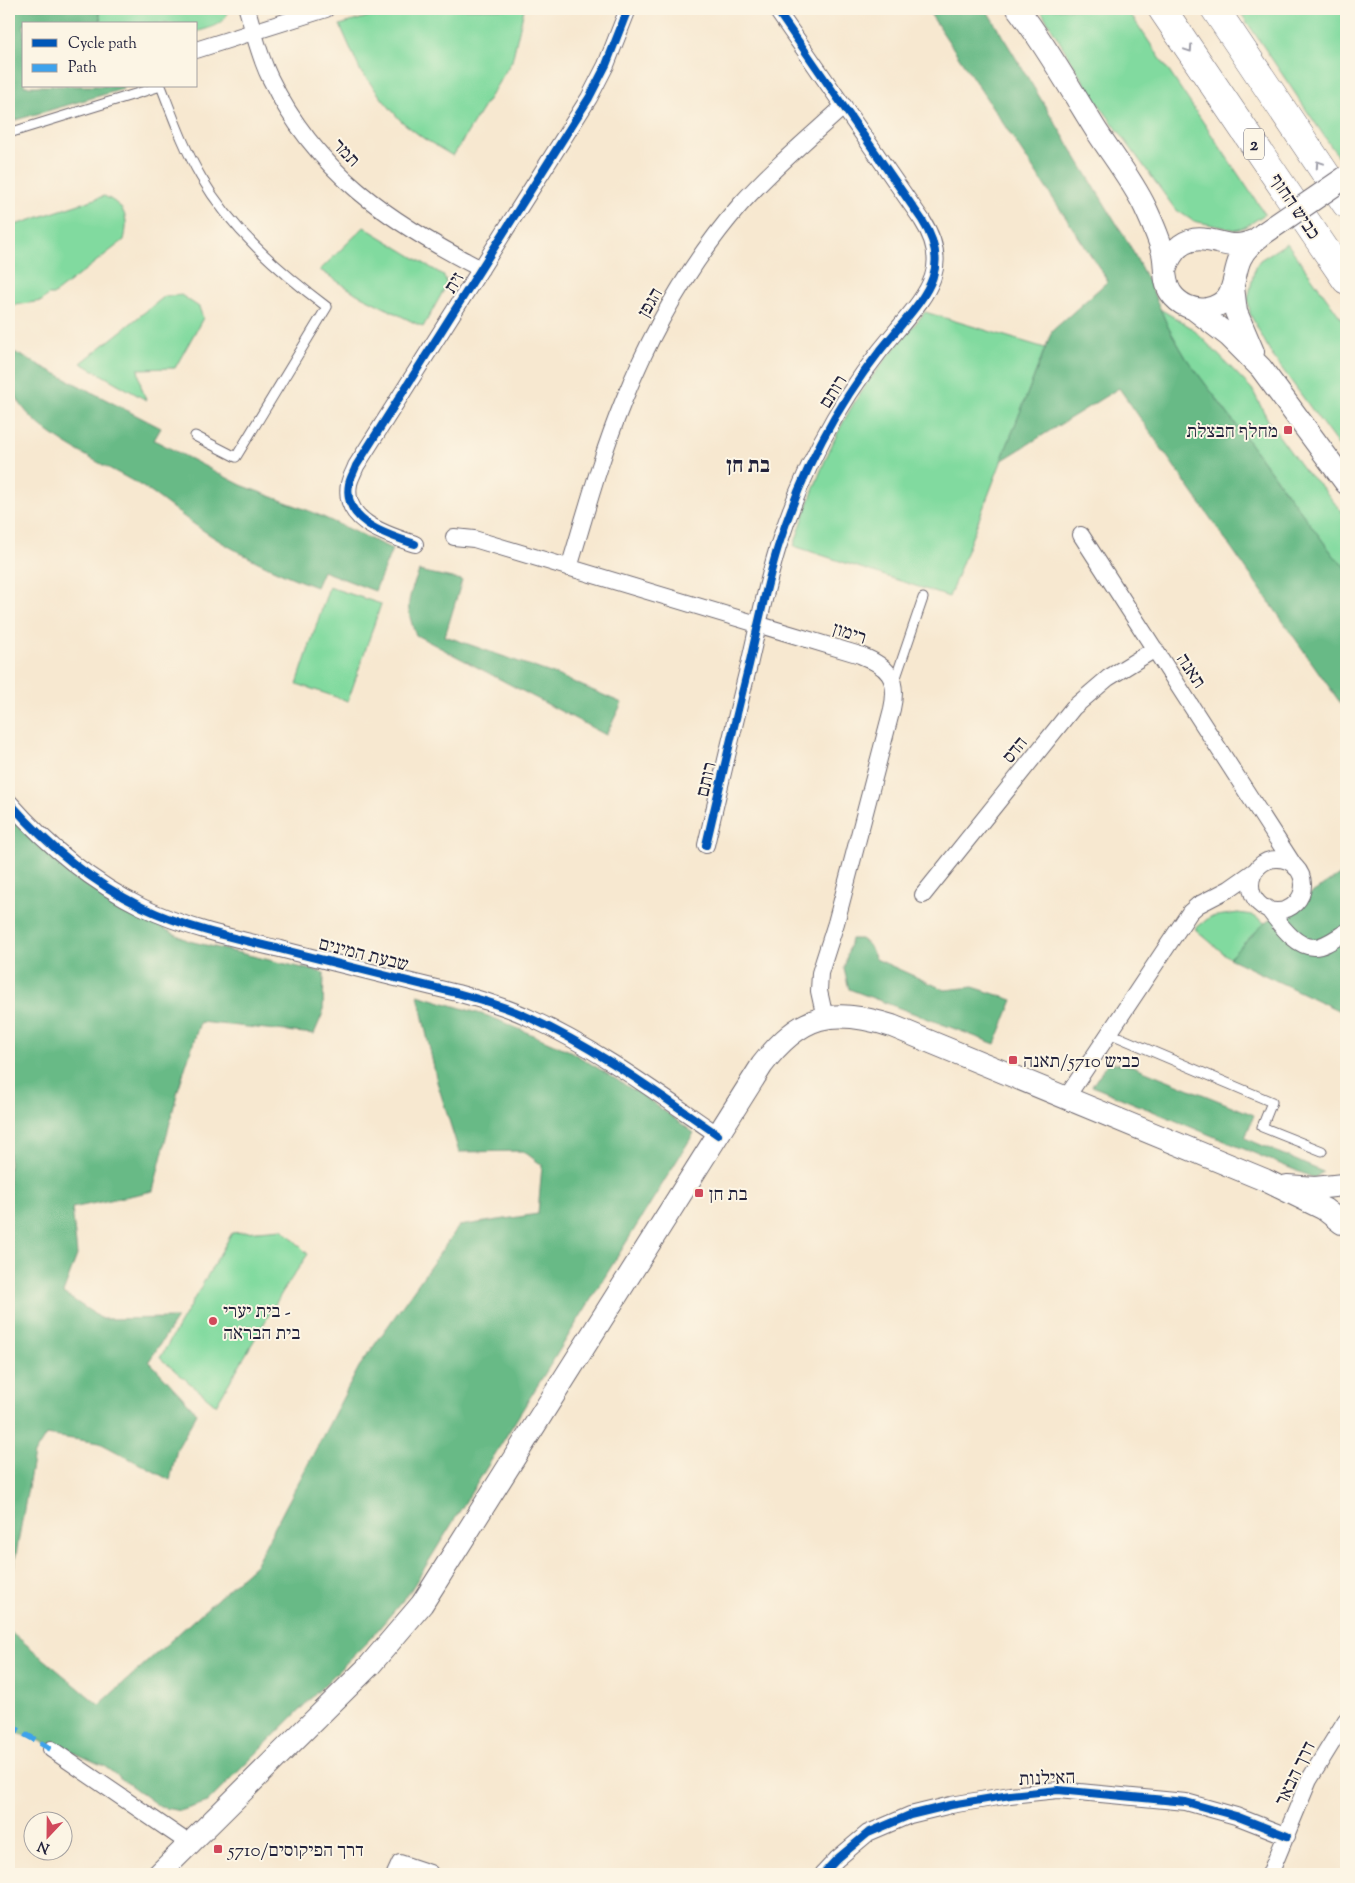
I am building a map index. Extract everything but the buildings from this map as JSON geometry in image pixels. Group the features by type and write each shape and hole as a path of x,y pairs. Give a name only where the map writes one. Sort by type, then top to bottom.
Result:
{"highway":[{"name":"כביש החוף","path":"1162,9 1346,280"},
{"name":"2","path":"1215,9 1346,204"}],"main road":[{"path":"1022,13 1143,204 1158,237 1166,268 1166,281 1171,294 1181,304 1194,309 1229,336 1261,368 1346,483"},
{"path":"1166,268 1171,255 1176,249 1187,242 1205,240 1239,245 1258,238 1346,177"},
{"path":"1143,204 1154,216 1173,230 1205,240 1226,249 1230,254 1235,280 1236,312 1261,368"},
{"path":"1194,309 1208,309 1226,299 1235,280 1240,259 1258,238"},
{"path":"159,1874 370,1665 422,1604 762,1065 789,1034 804,1025 825,1018 854,1016 892,1026 1265,1180 1324,1209 1344,1226"},
{"path":"1265,1180 1286,1186 1306,1188 1325,1188 1345,1183"},
{"path":"1344,1226 1336,1205 1338,1192 1345,1183"}],"street":[{"name":"תמר","path":"247,9 269,76 286,109 308,140 334,170 364,198 399,223 438,247 481,269"},
{"path":"198,49 326,9"},
{"name":"זית","path":"614,9 617,39"},
{"name":"זית","path":"415,544 386,534 361,519 352,509 348,497 349,483 356,466 589,98 606,65 628,9"},
{"name":"רותם","path":"706,845 758,624 790,510 822,440 861,375 919,304 936,269 937,257 930,232 776,9"},
{"name":"הגפן","path":"569,568 610,436 623,402 638,367 673,300 716,236 740,206 766,178 844,106"},
{"name":"תאנה","path":"1081,534 1295,866"},
{"name":"רימון","path":"454,537 474,539 871,660 887,670 894,684"},
{"name":"הדס","path":"923,895 1073,708 1108,678 1155,649"},
{"path":"825,1018 819,991 820,973 836,923 892,709 894,684"},
{"name":"שבעת המינים","path":"9,802 54,847 87,873 122,896 155,913 206,931 457,993 528,1017 562,1033 618,1066 718,1135"},
{"path":"1270,828 1270,845 1252,880 1252,890 1256,899 1296,941 1306,945 1315,947 1323,945 1346,932"},
{"path":"1066,1098 1190,912 1198,905 1229,889 1272,860 1282,860 1295,866 1302,880 1302,889 1298,899 1291,906 1282,910 1236,898 1211,899"},
{"name":"דרך הבאר","path":"1270,1874 1309,1780 1346,1720"},
{"path":"51,1749 190,1844"},
{"name":"האילנות","path":"823,1874 837,1859 868,1833 910,1815 980,1800 1058,1790 1186,1802 1236,1816 1287,1836"},
{"path":"395,1874 400,1863 430,1873"}],"lane":[{"path":"9,133 155,88"},
{"path":"162,88 188,152 218,203 237,226 273,263 327,307 236,457 195,436"},
{"path":"894,684 923,598"},
{"path":"1109,1033 1272,1102 1262,1127 1322,1151"}],"green space":[{"path":"9,9 98,9 101,22 22,22 22,88 123,89 9,122"},
{"path":"98,9 227,9 221,22 198,31 198,22 101,22"},
{"path":"394,9 524,9 512,61 453,156 423,138 401,121 360,70 340,25"},
{"path":"927,9 986,9 1129,244 1151,287 1168,327 1186,358 1334,556 1346,567 1346,711 1119,388 1001,461 1052,331 1108,281"},
{"path":"1040,9 1127,9 1265,214 1237,230 1193,221 1175,209 1090,92"},
{"path":"1238,9 1346,9 1346,153 1339,158"},
{"path":"104,196 117,204 124,214 126,225 124,240 53,295 48,295 42,301 9,306 9,227"},
{"path":"364,227 443,275 446,281 445,288 423,327 357,294 320,270"},
{"path":"1287,243 1346,325 1346,456 1272,355 1250,314 1248,299 1255,267 1260,260"},
{"path":"181,295 199,307 203,318 175,368 138,369 146,400 81,363 165,296"},
{"path":"1160,309 1192,328 1252,389 1270,424 1304,470 1321,486 1346,517 1346,567 1334,556 1186,358"},
{"path":"925,312 1045,348 949,597 794,546 822,467 850,410 876,371"},
{"path":"14,352 161,428 154,440 241,485 312,512 392,549 375,591 323,571 316,587 256,561 212,536 143,487 56,437 26,412 15,394"},
{"path":"419,571 462,580 445,636 559,676 622,703 606,735 416,635 410,616 409,603"},
{"path":"329,587 381,604 348,701 297,684"},
{"path":"9,817 69,875 129,911 189,941 324,973 323,1013 314,1034 200,1022 178,1090 153,1191 72,1208 77,1255 63,1293 102,1319 177,1318 149,1361 197,1413 177,1449 170,1480 100,1443 46,1435 34,1454 9,1593"},
{"path":"1346,871 1346,1014 1229,958 1265,923"},
{"path":"1238,913 1252,915 1265,923 1229,958 1195,929 1210,917"},
{"path":"851,939 861,939 869,945 876,959 945,990 973,987 1013,1000 995,1044 849,989 844,969"},
{"path":"418,995 491,1017 570,1051 648,1099 694,1133 409,1593 371,1638 208,1802 180,1811 160,1807 104,1766 77,1754 9,1730 9,1630 99,1705 255,1565 359,1367 459,1226 538,1214 542,1165 523,1151 459,1152 437,1082"},
{"path":"1108,1062 1133,1066 1254,1115 1245,1138 1323,1172 1314,1178 1092,1086"},
{"path":"283,1229 308,1254 283,1291 216,1405 160,1358 232,1233"}],"marked path":[{"path":"9,1725 51,1749"}],"cycle path":[{"path":"415,544 380,531 360,517 353,508 349,497 351,477 356,466 589,98 606,65 628,9"},
{"path":"706,845 770,576 799,488 826,432 877,354 918,304 932,278 935,265 935,251 931,236 922,220 776,9"},
{"path":"9,802 38,833 70,861 105,886 142,907 210,932 457,993 512,1010 579,1043 650,1088 718,1135"},
{"path":"823,1874 837,1859 868,1833 910,1815 951,1805 1010,1795 1058,1790 1186,1802 1236,1816 1287,1836"}],"place":[{"name":"מחלף חבצלת","path":"1288,430"},
{"name":"כביש 5710/תאנה","path":"1013,1060"},
{"name":"בת חן","path":"699,1193"},
{"name":"בית יערי - בית הבראה","path":"213,1321"},
{"name":"5710/דרך הפיקוסים","path":"218,1849"}],"district":[{"name":"בת חן","path":"748,465"}]}
